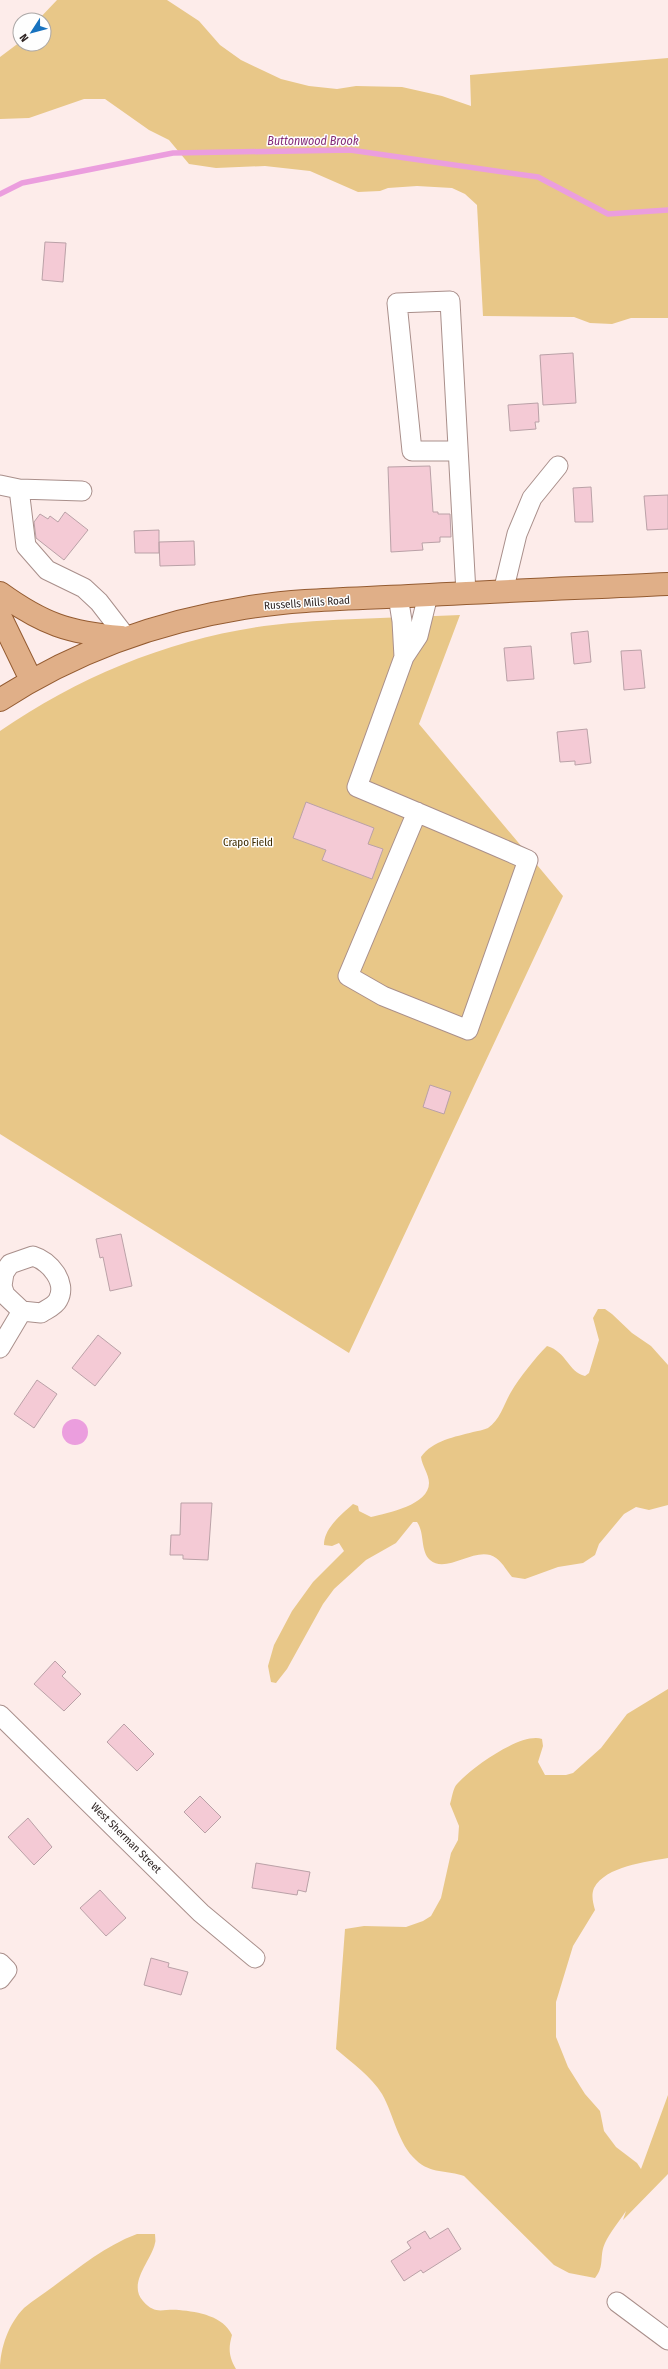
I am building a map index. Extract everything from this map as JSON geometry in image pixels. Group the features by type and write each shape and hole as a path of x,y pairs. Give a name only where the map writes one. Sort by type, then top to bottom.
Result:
{"main road":[{"name":"Russells Mills Road","path":"0,700 31,680 126,638 188,620 245,608 308,601 668,584"},
{"path":"0,593 38,619 53,625 88,634 126,638"},
{"path":"0,616 31,680"}],"street":[{"path":"458,451 412,452 397,303 450,301 466,593"},
{"path":"503,592 517,534 532,498 558,466"},
{"path":"0,485 19,489 82,491"},
{"path":"19,489 26,546 47,570 84,588 89,592 99,602 126,638"},
{"path":"417,812 348,976 383,996 468,1030 528,860 417,812 357,787 404,657 418,636 428,595"},
{"path":"398,596 402,621 404,657"},
{"path":"0,1348 22,1311"},
{"name":"West Sherman Street","path":"0,1715 202,1913 255,1958"},
{"path":"0,1963 7,1970 0,1978"},
{"path":"617,2302 668,2340"}],"green space":[{"path":"57,0 167,0 199,21 220,45 241,60 281,79 309,86 337,89 356,86 402,87 442,96 471,106 470,75 668,58 668,318 631,318 612,324 590,323 574,317 483,316 477,205 465,194 452,188 417,186 388,188 380,191 358,192 310,171 265,166 216,168 189,164 169,140 149,130 105,99 84,99 29,118 0,119 0,57 12,48 12,52 52,52 52,12 46,12"},
{"name":"Crapo Field","path":"460,615 419,724 563,896 349,1353 0,1134 0,731 61,694 93,677 126,663 194,640 229,632 288,623"},
{"path":"598,1309 605,1309 612,1314 632,1333 651,1346 668,1365 668,1505 649,1510 636,1507 624,1514 599,1544 595,1555 583,1563 558,1567 525,1579 512,1577 496,1558 488,1555 471,1556 445,1564 437,1564 430,1560 427,1556 419,1526 417,1522 413,1522 396,1543 366,1560 334,1589 323,1604 287,1669 276,1683 271,1682 268,1666 274,1645 292,1611 313,1582 344,1551 339,1543 332,1546 324,1545 327,1533 334,1522 353,1504 358,1506 359,1511 371,1517 406,1507 422,1497 427,1491 429,1483 421,1457 426,1451 438,1443 488,1428 492,1425 499,1416 518,1380 547,1346 559,1353 579,1374 585,1376 589,1373 599,1340 593,1318"},
{"path":"668,1689 668,1858 638,1863 617,1870 600,1881 594,1888 593,1902 595,1910 573,1946 556,2002 556,2037 568,2067 585,2094 600,2111 604,2131 616,2147 637,2163 641,2169 668,2095 668,2174 623,2220 626,2211 609,2235 603,2248 600,2269 595,2278 569,2273 554,2265 464,2176 427,2168 416,2160 410,2153 400,2138 386,2102 378,2088 361,2070 336,2049 345,1929 364,1926 406,1927 423,1921 431,1916 441,1898 451,1853 458,1840 459,1826 450,1804 454,1788 473,1769 510,1746 533,1738 542,1739 543,1746 538,1762 545,1775 566,1775 573,1773 601,1748 627,1714"},
{"path":"137,2234 155,2234 153,2250 139,2279 139,2294 143,2301 148,2306 156,2310 194,2312 210,2316 223,2323 232,2335 230,2353 236,2369 0,2369 0,2361 6,2336 14,2321 24,2308 94,2257 114,2244"}],"shaded area":[{"path":"75,1419 84,1423 88,1432 84,1441 75,1445 66,1441 62,1432 66,1423"}],"building":[{"path":"45,242 66,243 63,282 42,280"},
{"path":"573,353 576,403 543,405 540,355"},
{"path":"538,403 539,422 535,422 536,429 510,431 508,405"},
{"path":"430,466 433,512 438,512 438,514 450,514 451,537 440,537 440,542 422,543 423,550 391,552 388,467"},
{"path":"591,487 593,522 575,522 573,488"},
{"path":"668,495 668,529 647,530 644,496"},
{"path":"65,512 88,530 64,560 36,538 34,522 40,514 48,519 50,516 58,522"},
{"path":"159,530 159,553 135,553 134,531"},
{"path":"194,541 195,565 160,566 159,542"},
{"path":"588,631 591,662 574,664 571,633"},
{"path":"531,646 534,679 507,681 504,648"},
{"path":"641,650 645,688 624,690 621,651"},
{"path":"587,729 591,763 575,765 575,761 560,762 557,732"},
{"path":"306,802 374,828 368,844 383,849 372,879 322,860 326,850 293,838"},
{"path":"430,1085 451,1092 444,1114 423,1107"},
{"path":"121,1234 132,1286 110,1291 103,1257 100,1258 96,1239"},
{"path":"98,1335 121,1353 95,1386 72,1368"},
{"path":"37,1380 57,1394 34,1428 14,1414"},
{"path":"181,1503 212,1503 208,1560 183,1559 183,1555 170,1555 171,1535 180,1535"},
{"path":"55,1661 66,1672 62,1676 81,1694 64,1711 34,1684"},
{"path":"124,1724 154,1754 137,1771 107,1742"},
{"path":"200,1796 221,1817 205,1833 184,1812"},
{"path":"28,1818 52,1847 34,1865 8,1837"},
{"path":"256,1863 310,1872 306,1892 298,1890 297,1895 252,1888"},
{"path":"100,1890 126,1918 106,1936 80,1908"},
{"path":"151,1958 169,1963 168,1967 188,1972 181,1995 144,1985"},
{"path":"448,2228 461,2249 423,2273 421,2270 404,2281 391,2261 411,2248 407,2242 425,2231 430,2239"}],"waterway":[{"name":"Buttonwood Brook","path":"0,194 22,183 173,153 350,150 538,177 608,214 668,210"}]}
